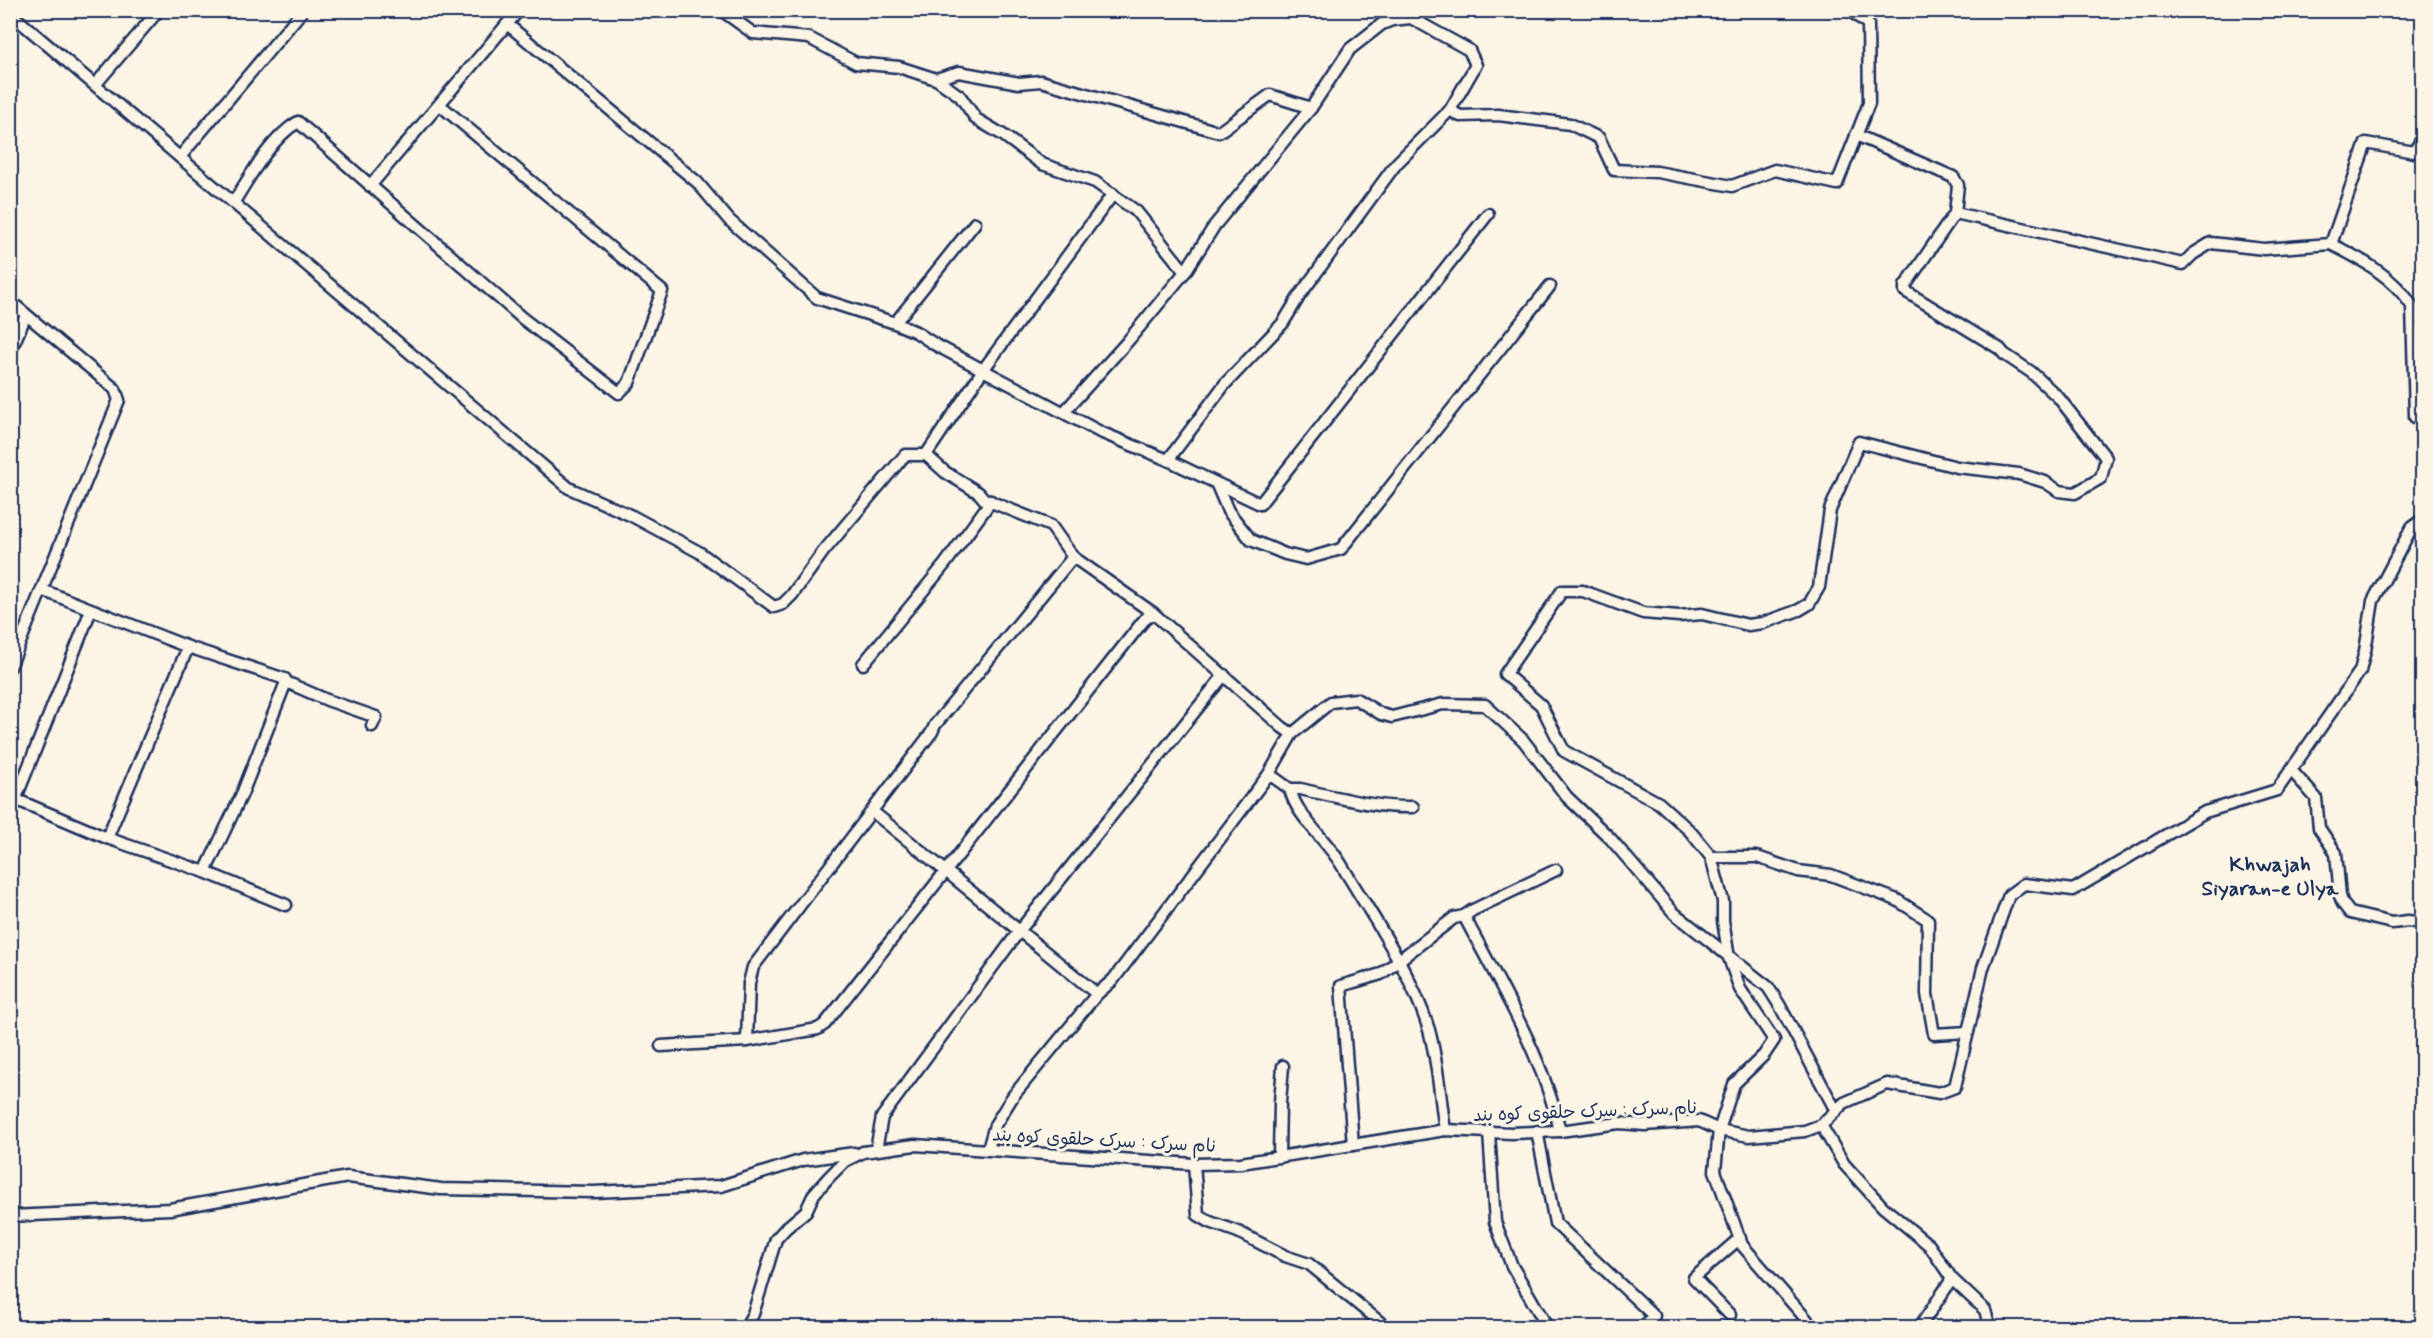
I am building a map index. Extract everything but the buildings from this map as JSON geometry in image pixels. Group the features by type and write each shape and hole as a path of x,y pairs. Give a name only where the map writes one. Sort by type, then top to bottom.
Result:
{"street":[{"path":"95,85 159,10"},
{"path":"180,157 303,10"},
{"path":"370,186 519,10"},
{"path":"721,10 753,33 809,38 856,63 899,67 936,80 960,96 976,119 1003,135 1041,164 1095,182 1136,211 1185,272"},
{"path":"1382,24 1385,10"},
{"path":"1450,110 1460,117 1498,116 1570,124 1599,138 1614,170 1657,172 1732,186 1775,170 1837,184 1869,103 1868,24 1849,10"},
{"path":"16,14 95,85 569,488 632,516 699,552 774,608 783,604 792,595 823,552 905,455 926,455 945,472 991,501 1051,526 1073,557 1153,613 1292,734"},
{"path":"1064,412 1127,342 1185,272 1215,225 1311,108 1350,49 1382,24 1392,20 1410,18 1469,50 1476,65 1450,110 1396,164 1300,295 1283,323 1224,384 1168,460"},
{"path":"507,24 697,182 729,220 817,298 916,332 934,344 1100,432 1168,460 1260,504 1488,214"},
{"path":"936,80 959,72 1019,83 1041,81 1219,132 1270,95 1311,108"},
{"path":"234,202 252,172 283,134 298,122 522,318 619,393 629,383 662,291 440,105"},
{"path":"1804,1328 1807,1320 1742,1245 1715,1171 1719,1130 1734,1084 1764,1055 1774,1040 1740,989 1729,958 1723,921 1723,901 1711,857 1690,831 1659,803 1564,751 1541,705 1505,674 1562,591 1583,591 1643,613 1678,616 1702,614 1748,625 1763,623 1809,604 1819,587 1830,510 1859,442 1957,467 2019,474 2045,482 2059,491 2075,493 2101,478 2106,458 2058,397 2031,372 2000,349 1905,291 1905,286 1955,213 1959,185 1953,177 1856,135"},
{"path":"2331,244 2366,144 2414,152 2422,139"},
{"path":"926,455 983,369 1113,194"},
{"path":"1955,213 2183,264 2193,254 2211,243 2264,249 2331,244 2371,265 2407,298 2412,306 2415,417 2422,421"},
{"path":"895,323 975,223"},
{"path":"1218,485 1228,511 1251,540 1285,554 1306,559 1341,549 1550,286"},
{"path":"10,302 115,389 119,400 10,667"},
{"path":"10,352 26,315"},
{"path":"863,664 945,564 991,501"},
{"name":"نام سرک : سرک حلقوی کوه بند","path":"745,1328 753,1314 776,1239 786,1227 806,1211 814,1194 845,1161 863,1152 915,1145 1194,1164 1241,1163 1445,1130 1489,1133 1560,1131 1619,1123 1646,1125 1699,1121 1719,1130 1749,1136 1805,1131 1821,1125 1844,1103 1887,1084 1939,1093 1955,1088 1983,969 2009,895 2024,884 2073,890 2205,812 2277,790 2360,671 2373,601 2412,527 2422,520"},
{"path":"747,1041 749,983 753,967 873,812 935,725 1073,557"},
{"path":"42,590 188,647 264,670 327,700 376,717 372,726"},
{"path":"10,813 91,610"},
{"path":"661,1046 747,1041 818,1029 825,1024 1144,620 1153,613"},
{"path":"107,838 188,647"},
{"path":"876,1150 882,1116 1020,930 1224,675"},
{"path":"205,872 242,794 286,682"},
{"path":"988,1149 995,1125 1013,1096 1097,994 1113,980 1269,774 1292,734 1331,702 1356,699 1381,714 1392,717 1443,704 1485,705 1523,740 1567,797 1610,838 1674,913 1768,987 1836,1111"},
{"path":"2291,770 2316,798 2319,828 2336,853 2340,896 2350,913 2392,923 2408,921 2422,923"},
{"path":"1269,774 1290,789 1300,812 1324,838 1413,987 1429,1032 1445,1130"},
{"path":"1290,789 1367,803 1413,807"},
{"path":"14,799 107,838 205,872 286,905"},
{"path":"873,812 1097,994"},
{"path":"1711,857 1757,857 1798,872 1831,875 1897,900 1928,920 1927,994 1934,1034 1968,1032"},
{"path":"1353,1145 1341,986 1381,974 1454,918 1464,916 1556,870"},
{"path":"1464,916 1523,1029 1553,1100 1560,1131"},
{"path":"1279,1157 1283,1066"},
{"path":"1821,1125 1844,1164 1883,1207 1929,1245 1952,1279 1985,1310 1990,1328"},
{"path":"1537,1131 1555,1223 1654,1316 1642,1328"},
{"path":"1489,1133 1495,1222 1512,1266 1548,1328"},
{"path":"10,1216 170,1209 348,1177 452,1189 594,1192 722,1186 803,1160 863,1152"},
{"path":"1194,1164 1198,1215 1285,1256 1309,1264 1387,1328"},
{"path":"1730,1315 1694,1278 1740,1238"},
{"path":"1919,1328 1952,1279"}],"district":[{"name":"Khwajah Siyaran-e Ulya","path":"2270,876"}]}
